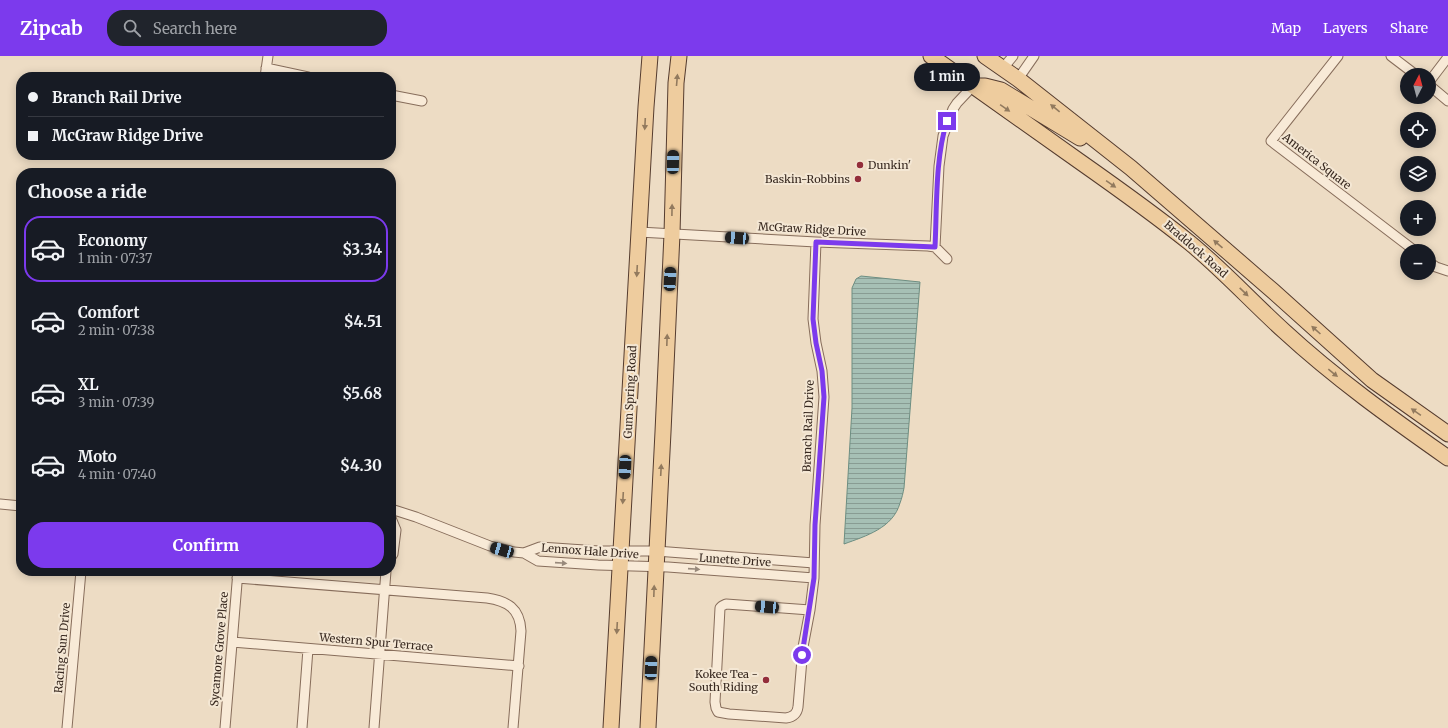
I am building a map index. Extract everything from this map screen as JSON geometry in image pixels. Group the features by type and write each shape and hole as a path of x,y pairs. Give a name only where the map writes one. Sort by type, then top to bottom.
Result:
{"main road":[{"name":"Gum Spring Road","path":"611,728 650,56"},
{"path":"648,728 672,234 676,83 679,56"},
{"name":"Braddock Road","path":"930,56 1004,107 1164,222 1192,244 1284,331 1326,368 1373,405 1448,458"},
{"name":"Braddock Road","path":"985,56 1018,79 1131,168 1273,291 1372,380 1448,434"},
{"path":"973,86 985,86 1001,90 1131,168"}],"street":[{"path":"265,72 268,56"},
{"path":"1003,68 1013,56"},
{"path":"1018,79 1034,56"},
{"name":"America Square","path":"1338,56 1271,141 1406,244"},
{"path":"1391,56 1407,68"},
{"path":"1436,74 1448,57"},
{"path":"947,259 935,247 939,166 943,136 952,109 973,86"},
{"path":"1436,90 1448,100"},
{"path":"396,96 422,101"},
{"name":"McGraw Ridge Drive","path":"639,232 935,247"},
{"name":"Branch Rail Drive","path":"810,610 726,604 720,608 715,702 718,712 786,718 797,712 802,651 810,610 814,578 816,518 824,397 822,371 813,319 816,242"},
{"path":"1436,267 1448,271"},
{"path":"0,504 16,506"},
{"name":"Lennox Hale Drive","path":"396,511 490,546 524,553 538,561 655,567"},
{"name":"Lennox Hale Drive","path":"524,553 540,547 621,551 656,551"},
{"name":"Lunette Drive","path":"656,551 814,563"},
{"name":"Lunette Drive","path":"655,567 814,578"},
{"name":"Racing Sun Drive","path":"67,728 81,576"},
{"name":"Sycamore Grove Place","path":"224,728 237,576"},
{"path":"255,576 384,590 487,598 499,600 506,604 512,608 520,622 513,728"},
{"path":"374,728 385,576"},
{"name":"Western Spur Terrace","path":"232,642 518,666"},
{"path":"302,728 308,649"}],"shaded area":[{"path":"861,276 920,282 904,488 902,497 896,512 885,525 870,534 844,544 852,408 852,288 856,279"}],"place":[{"name":"Dunkin'","path":"860,165"},
{"name":"Baskin-Robbins","path":"858,179"},
{"name":"Kokee Tea - South Riding","path":"766,680"}],"route":[{"path":"802,655 814,578 815,525 824,397 820,356 816,343 813,319 816,242 935,247 940,152 947,121"}]}
